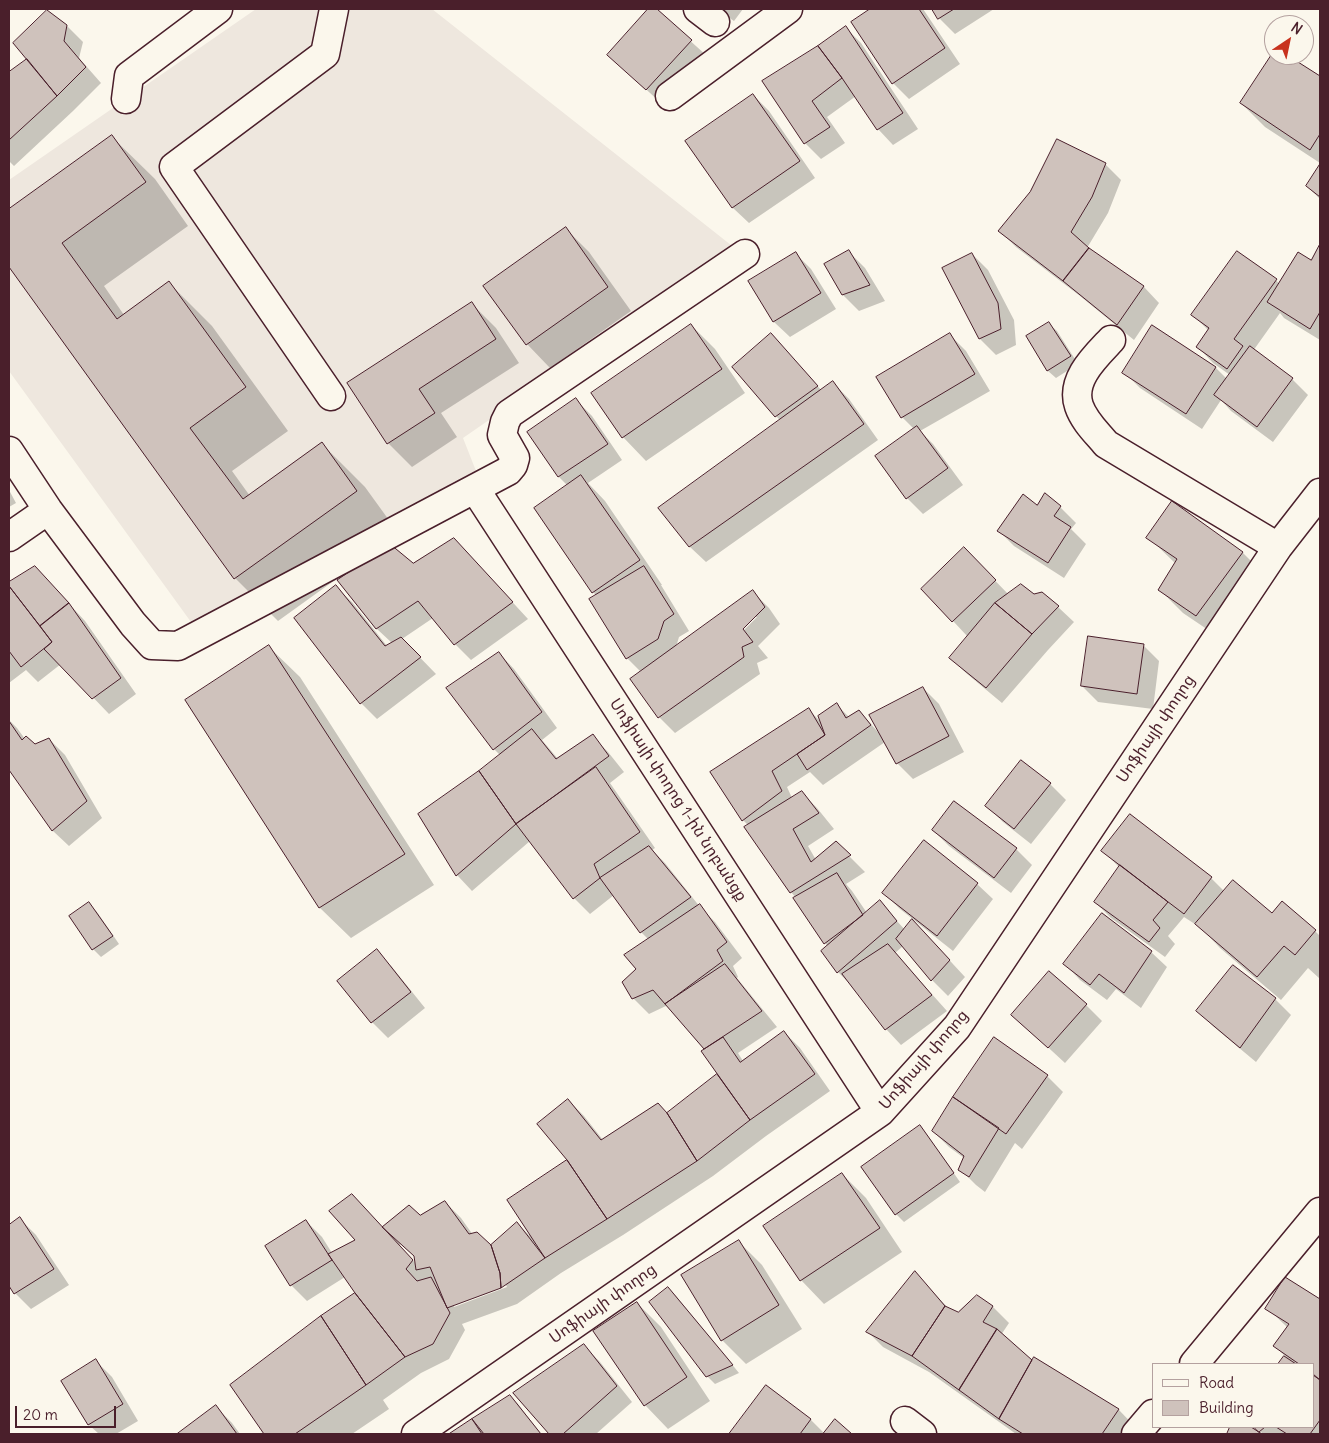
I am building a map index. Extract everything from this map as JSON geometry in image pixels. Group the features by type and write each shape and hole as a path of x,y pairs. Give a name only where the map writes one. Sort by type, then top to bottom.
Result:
{"street":[{"path":"126,99 129,76 218,9"},
{"path":"331,396 174,167 325,54 334,9"},
{"path":"670,96 788,9"},
{"path":"9,451 48,510 133,624 152,645 178,646 508,471 515,458 502,435 509,414 744,254"},
{"path":"1112,340 1091,362 1080,380 1077,390 1079,406 1090,425 1106,444 1278,546"},
{"name":"Սոֆիայի փողոց 1-ին նրբանցք","path":"475,489 880,1112"},
{"name":"Սոֆիայի փողոց","path":"416,1434 880,1112 957,1027 1278,546 1320,493"},
{"path":"9,537 48,510"},
{"path":"1195,1363 1320,1212"},
{"path":"1136,1434 1152,1415"}],"shaded area":[{"path":"256,9 432,9 736,249 463,438 478,476 191,622 9,371 9,180"}],"building":[{"path":"648,9 657,9 692,40 646,90 607,55"},
{"path":"870,9 919,9 945,48 892,84 851,22"},
{"path":"932,9 954,9 938,19"},
{"path":"47,10 67,25 64,41 86,67 57,96 13,43"},
{"path":"846,26 903,113 877,130 818,46"},
{"path":"818,46 842,78 812,101 830,127 804,144 762,81"},
{"path":"27,59 57,96 9,140 9,72"},
{"path":"1265,65 1303,65 1320,76 1320,134 1310,150 1240,103"},
{"path":"753,94 800,161 732,208 685,141"},
{"path":"112,135 146,182 62,243 117,319 169,281 246,387 190,428 243,499 322,442 357,491 234,579 9,267 9,209"},
{"path":"1057,139 1106,163 1092,197 1071,232 1089,248 1063,281 998,231 1030,192"},
{"path":"1320,164 1320,197 1306,186"},
{"path":"566,227 608,287 526,345 483,286"},
{"path":"1320,244 1320,312 1310,329 1267,302 1298,252 1311,260"},
{"path":"1089,248 1144,286 1117,325 1063,281"},
{"path":"849,250 870,285 842,295 824,264"},
{"path":"1237,251 1277,279 1234,339 1243,346 1227,369 1196,347 1209,328 1191,315"},
{"path":"796,252 821,293 773,322 748,281"},
{"path":"972,253 998,303 1001,329 979,339 942,268"},
{"path":"472,302 496,339 419,389 435,413 387,444 347,383"},
{"path":"1049,322 1071,356 1047,371 1026,336"},
{"path":"691,324 722,369 622,438 591,393"},
{"path":"1152,325 1216,367 1186,414 1122,373"},
{"path":"771,333 818,386 775,417 732,367"},
{"path":"950,333 975,374 901,418 876,377"},
{"path":"1250,346 1293,378 1257,427 1214,395"},
{"path":"833,381 864,424 689,547 658,508"},
{"path":"576,398 608,444 558,477 527,432"},
{"path":"917,426 948,468 906,499 875,456"},
{"path":"581,475 640,560 592,593 534,508"},
{"path":"1045,493 1061,506 1054,516 1071,527 1048,563 997,531 1023,494 1037,505"},
{"path":"1172,501 1243,552 1196,616 1158,590 1177,559 1146,538"},
{"path":"454,538 513,602 454,645 418,601 376,629 337,580 390,544 413,563"},
{"path":"964,547 996,580 952,622 921,589"},
{"path":"35,566 69,603 40,626 9,586 9,582"},
{"path":"644,566 674,614 664,621 658,639 626,659 589,599"},
{"path":"1021,584 1034,594 1042,592 1059,606 1032,634 995,603"},
{"path":"336,585 385,646 401,637 421,657 360,704 294,618"},
{"path":"9,586 52,642 21,667 9,651"},
{"path":"753,590 765,607 743,629 753,642 742,647 744,657 658,718 630,679"},
{"path":"69,603 121,678 92,699 44,649 52,642 40,626"},
{"path":"995,603 1032,634 986,688 949,658"},
{"path":"1088,636 1144,644 1137,694 1081,686"},
{"path":"269,645 405,854 319,908 185,700"},
{"path":"499,652 542,712 493,750 446,688"},
{"path":"923,687 949,736 896,764 869,715"},
{"path":"837,703 846,718 859,710 871,725 807,770 797,754 825,735 818,716"},
{"path":"809,708 825,735 772,771 782,791 742,821 710,772"},
{"path":"9,721 22,740 26,736 35,744 49,738 87,801 52,831 9,770"},
{"path":"532,729 556,759 593,734 609,756 516,824 479,771"},
{"path":"1021,760 1051,783 1014,829 985,806"},
{"path":"596,767 640,832 594,864 600,878 573,899 516,824"},
{"path":"479,771 516,824 456,876 418,814"},
{"path":"802,791 819,813 793,829 811,862 836,841 851,855 790,893 744,827"},
{"path":"954,801 1017,848 994,878 932,830"},
{"path":"1130,814 1212,877 1184,914 1101,851"},
{"path":"924,840 978,883 937,936 882,893"},
{"path":"649,846 691,897 640,933 600,878"},
{"path":"1120,865 1168,902 1153,920 1160,928 1149,942 1094,902"},
{"path":"837,873 863,915 824,944 793,898"},
{"path":"1233,880 1272,913 1282,901 1316,930 1295,955 1284,946 1257,977 1195,924"},
{"path":"880,900 897,921 837,973 821,951"},
{"path":"89,902 113,936 92,950 69,916"},
{"path":"700,904 727,942 717,950 723,961 665,1004 653,990 632,999 622,982 636,969 624,955"},
{"path":"1102,913 1152,951 1124,993 1099,974 1090,985 1063,964"},
{"path":"912,919 950,960 931,981 896,939"},
{"path":"888,944 932,995 885,1030 842,974"},
{"path":"377,949 411,992 371,1023 337,981"},
{"path":"725,964 762,1011 704,1049 665,1004"},
{"path":"1233,965 1276,998 1240,1048 1196,1011"},
{"path":"1049,971 1087,1004 1048,1048 1011,1015"},
{"path":"784,1031 815,1074 750,1120 701,1051 723,1037 740,1062"},
{"path":"994,1037 1048,1075 1006,1134 953,1097"},
{"path":"717,1074 750,1120 697,1161 667,1113"},
{"path":"953,1097 999,1128 969,1177 958,1170 964,1156 932,1131"},
{"path":"568,1099 601,1140 658,1103 667,1113 697,1161 607,1219 567,1160 537,1124"},
{"path":"920,1125 954,1173 895,1215 861,1167"},
{"path":"567,1160 607,1219 545,1258 507,1200"},
{"path":"842,1173 880,1228 800,1281 763,1226"},
{"path":"352,1194 413,1260 406,1269 417,1281 431,1277 450,1313 433,1344 405,1357 355,1293 328,1254 355,1240 329,1211"},
{"path":"445,1201 469,1234 477,1232 491,1245 500,1273 501,1288 447,1308 430,1267 416,1270 414,1256 382,1227 409,1205 420,1215"},
{"path":"20,1217 54,1269 14,1294 9,1286 9,1225"},
{"path":"306,1220 332,1260 290,1286 265,1246"},
{"path":"517,1222 545,1258 501,1288 500,1273 491,1245"},
{"path":"739,1240 779,1305 721,1341 681,1275"},
{"path":"915,1271 945,1306 912,1356 866,1332"},
{"path":"1285,1277 1320,1299 1320,1380 1314,1375 1314,1363 1298,1363 1273,1346 1289,1324 1265,1309"},
{"path":"668,1287 733,1365 706,1377 649,1302"},
{"path":"355,1293 405,1357 366,1385 321,1316"},
{"path":"977,1295 993,1306 983,1322 997,1329 959,1390 912,1356 945,1306 958,1312"},
{"path":"637,1302 687,1377 644,1406 593,1331"},
{"path":"321,1316 366,1385 295,1434 264,1434 230,1385"},
{"path":"997,1329 1032,1360 999,1419 959,1390"},
{"path":"584,1344 617,1386 563,1434 549,1434 513,1393"},
{"path":"1284,1356 1294,1363 1279,1363"},
{"path":"1034,1357 1119,1409 1102,1434 1023,1434 999,1419"},
{"path":"96,1359 123,1404 88,1425 61,1381"},
{"path":"1314,1376 1320,1380 1320,1420 1310,1434 1287,1434 1278,1428 1314,1428"},
{"path":"766,1385 811,1419 800,1434 729,1434"},
{"path":"510,1395 541,1434 484,1434 472,1419"},
{"path":"216,1405 237,1434 177,1434"},
{"path":"472,1419 482,1434 449,1434"},
{"path":"835,1419 852,1434 823,1434"},
{"path":"1230,1428 1253,1428 1262,1434 1227,1434"},
{"path":"1255,1428 1264,1428 1259,1432"}]}
